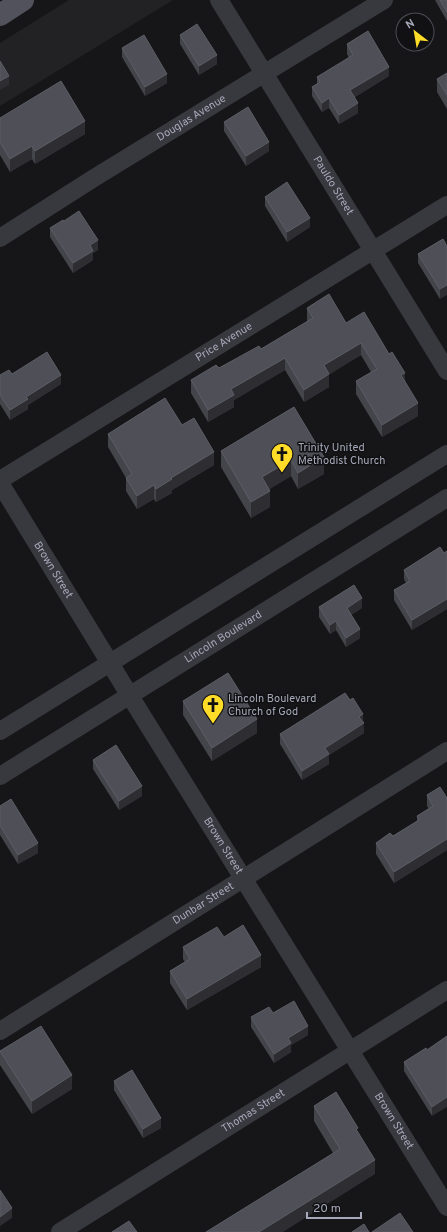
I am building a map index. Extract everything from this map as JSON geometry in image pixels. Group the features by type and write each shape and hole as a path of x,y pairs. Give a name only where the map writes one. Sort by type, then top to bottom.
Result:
{"main road":[{"path":"0,15 23,0"}],"street":[{"name":"Pauldo Street","path":"219,0 447,371"},
{"name":"Douglas Avenue","path":"0,238 94,178 384,0"},
{"name":"Price Avenue","path":"0,480 447,204"},
{"path":"0,731 447,454"},
{"name":"Brown Street","path":"0,483 130,696 447,1207"},
{"name":"Lincoln Boulevard","path":"0,776 447,498"},
{"name":"Dunbar Street","path":"0,1032 447,751"},
{"name":"Thomas Street","path":"60,1232 447,990"}],"shaded area":[{"path":"69,0 173,0 0,106 0,43"}],"building":[{"path":"440,0 447,0 447,12"},
{"path":"197,24 217,55 199,66 180,35"},
{"path":"368,31 389,67 350,90 358,103 339,115 329,98 322,103 312,87 320,82 317,77 353,55 347,44"},
{"path":"144,35 167,74 145,87 122,48"},
{"path":"0,61 9,76 0,81"},
{"path":"447,73 447,95 437,79"},
{"path":"61,81 85,121 35,151 32,146 10,159 0,142 0,118"},
{"path":"248,107 269,142 246,156 224,122"},
{"path":"287,182 310,218 287,232 265,197"},
{"path":"79,211 98,240 90,245 93,251 73,263 50,228"},
{"path":"443,239 447,246 447,285 440,289 418,254"},
{"path":"329,294 346,323 364,312 389,354 392,352 405,373 401,375 418,403 382,425 356,381 377,369 361,343 324,365 329,374 304,390 285,358 231,389 234,395 208,410 191,380 216,365 219,368 259,346 261,349 313,318 307,308"},
{"path":"47,352 61,375 26,397 28,399 10,410 0,395 0,375 9,370 12,374"},
{"path":"165,398 182,425 194,418 214,452 171,478 172,479 156,489 154,485 137,496 126,478 132,474 108,434"},
{"path":"294,407 324,457 298,473 291,460 262,477 270,491 251,502 221,451"},
{"path":"440,547 444,553 447,551 447,599 412,620 394,590 410,581 404,570"},
{"path":"354,585 362,598 347,608 360,629 346,638 336,621 330,625 319,607"},
{"path":"228,673 257,719 212,748 183,701"},
{"path":"345,693 350,700 353,698 363,714 359,717 364,723 325,748 329,754 302,771 280,734"},
{"path":"116,745 142,786 119,801 93,760"},
{"path":"440,787 447,798 447,839 394,872 376,843 390,833 393,836 419,820 417,816 433,806 427,795"},
{"path":"11,799 38,843 18,855 0,825 0,806"},
{"path":"243,925 261,955 187,999 170,971 190,959 183,947 217,927 224,937"},
{"path":"294,1001 308,1026 288,1038 291,1043 274,1054 251,1017 269,1007 273,1013"},
{"path":"41,1026 72,1075 32,1101 0,1051"},
{"path":"447,1036 447,1097 432,1107 404,1062 426,1048 427,1050"},
{"path":"132,1070 161,1118 143,1129 114,1081"},
{"path":"336,1092 375,1160 259,1232 206,1232 340,1149 314,1106"},
{"path":"0,1190 12,1208 0,1217"},
{"path":"400,1213 413,1232 372,1232"},
{"path":"129,1221 137,1232 112,1232"},
{"path":"364,1224 369,1232 352,1232"}],"place":[{"name":"Trinity United Methodist Church","path":"282,474"},
{"name":"Lincoln Boulevard Church of God","path":"213,724"}]}
